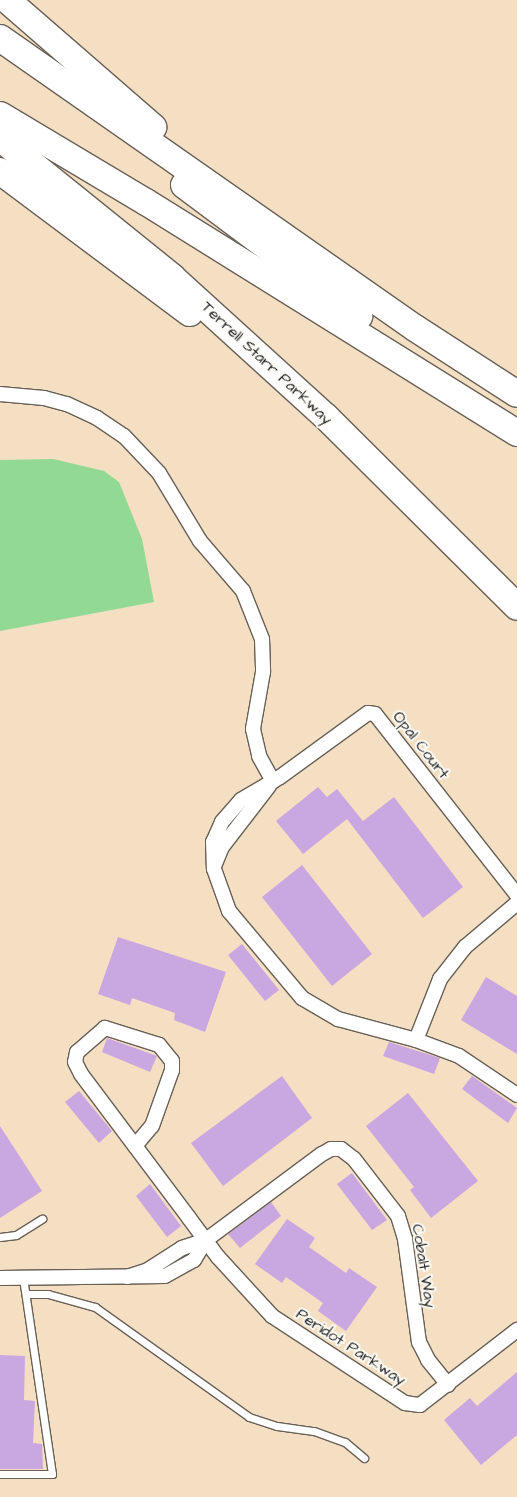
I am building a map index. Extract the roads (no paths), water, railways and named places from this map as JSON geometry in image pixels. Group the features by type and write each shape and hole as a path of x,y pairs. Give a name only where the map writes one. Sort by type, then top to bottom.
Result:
{"highway":[{"path":"7,0 246,208"},
{"path":"0,38 416,328 517,394"},
{"path":"86,98 194,194 517,433"},
{"path":"0,115 146,202 517,433"},
{"name":"Terrell Starr Parkway","path":"0,138 172,277 326,416 517,608"},
{"path":"0,171 326,416"}],"street":[{"path":"0,394 44,398 67,404 97,418 124,436 159,473 200,541 238,584 252,608 262,639 262,685 253,729 259,756 272,781 241,800 222,822 213,842 214,869 229,911 302,998 338,1019 416,1040 459,1056 517,1095"},
{"name":"Opal Court","path":"272,781 368,713 374,714 517,895"},
{"path":"416,1040 440,979 465,946 517,903"},
{"name":"Peridot Parkway","path":"135,1146 146,1135 154,1121 172,1070 172,1061 166,1050 155,1042 105,1028 79,1048 75,1062 135,1146 206,1240 272,1316 405,1404 420,1405 517,1330"},
{"name":"Cobalt Way","path":"206,1240 322,1154 331,1149 344,1150 354,1158 398,1216 405,1239 419,1342 425,1356 448,1385"},
{"path":"0,1278 170,1275 194,1260 206,1240"}],"lane":[{"path":"0,1237 16,1235 42,1219"},
{"path":"0,1474 52,1474 23,1278"},
{"path":"26,1294 48,1294 95,1307 249,1417 277,1426 314,1432 345,1442 364,1458"}]}
